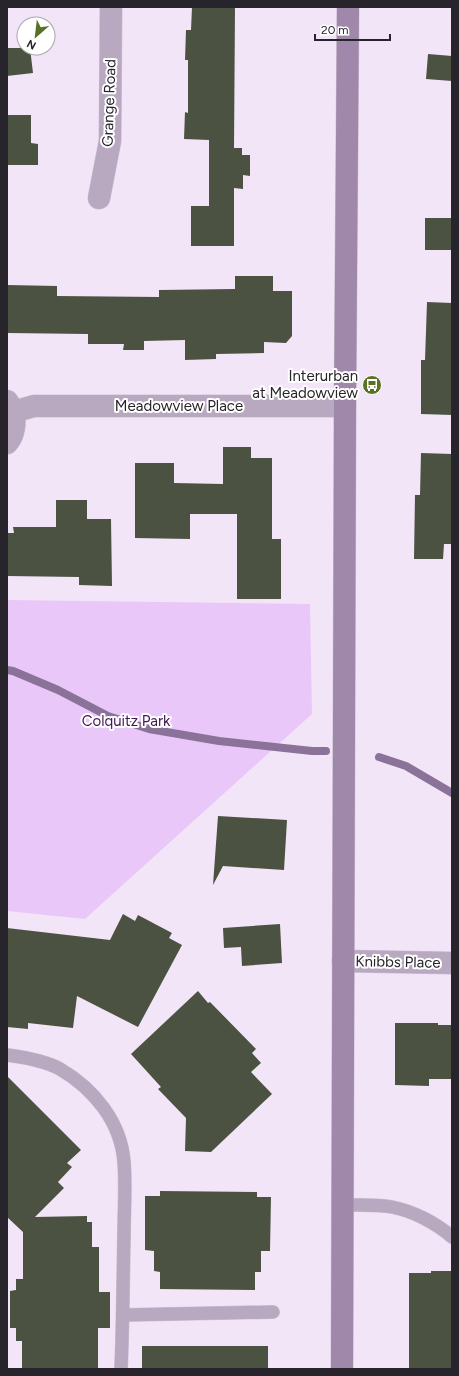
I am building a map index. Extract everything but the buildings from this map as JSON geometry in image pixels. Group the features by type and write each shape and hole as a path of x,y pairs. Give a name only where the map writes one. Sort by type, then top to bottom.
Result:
{"main road":[{"path":"342,1369 345,406 348,7"}],"street":[{"name":"Grange Road","path":"99,198 110,141 111,7"},
{"name":"Meadowview Place","path":"7,443 14,426 10,406 345,406"},
{"name":"Knibbs Place","path":"343,961 452,963"}],"lane":[{"path":"7,1055 26,1058 58,1068 84,1086 106,1109 117,1132 124,1162 123,1315 121,1369"},
{"path":"342,1205 391,1207 421,1217 445,1231 452,1237"},
{"path":"123,1315 272,1312"}],"green space":[{"name":"Colquitz Park","path":"7,600 310,604 312,714 85,919 7,911"}],"waterway":[{"path":"7,670 13,671 58,690 108,716 149,729 219,741 312,751 326,751"},
{"path":"379,757 406,766 452,793"}],"place":[{"name":"Interurban at Meadowview","path":"372,385"}]}
